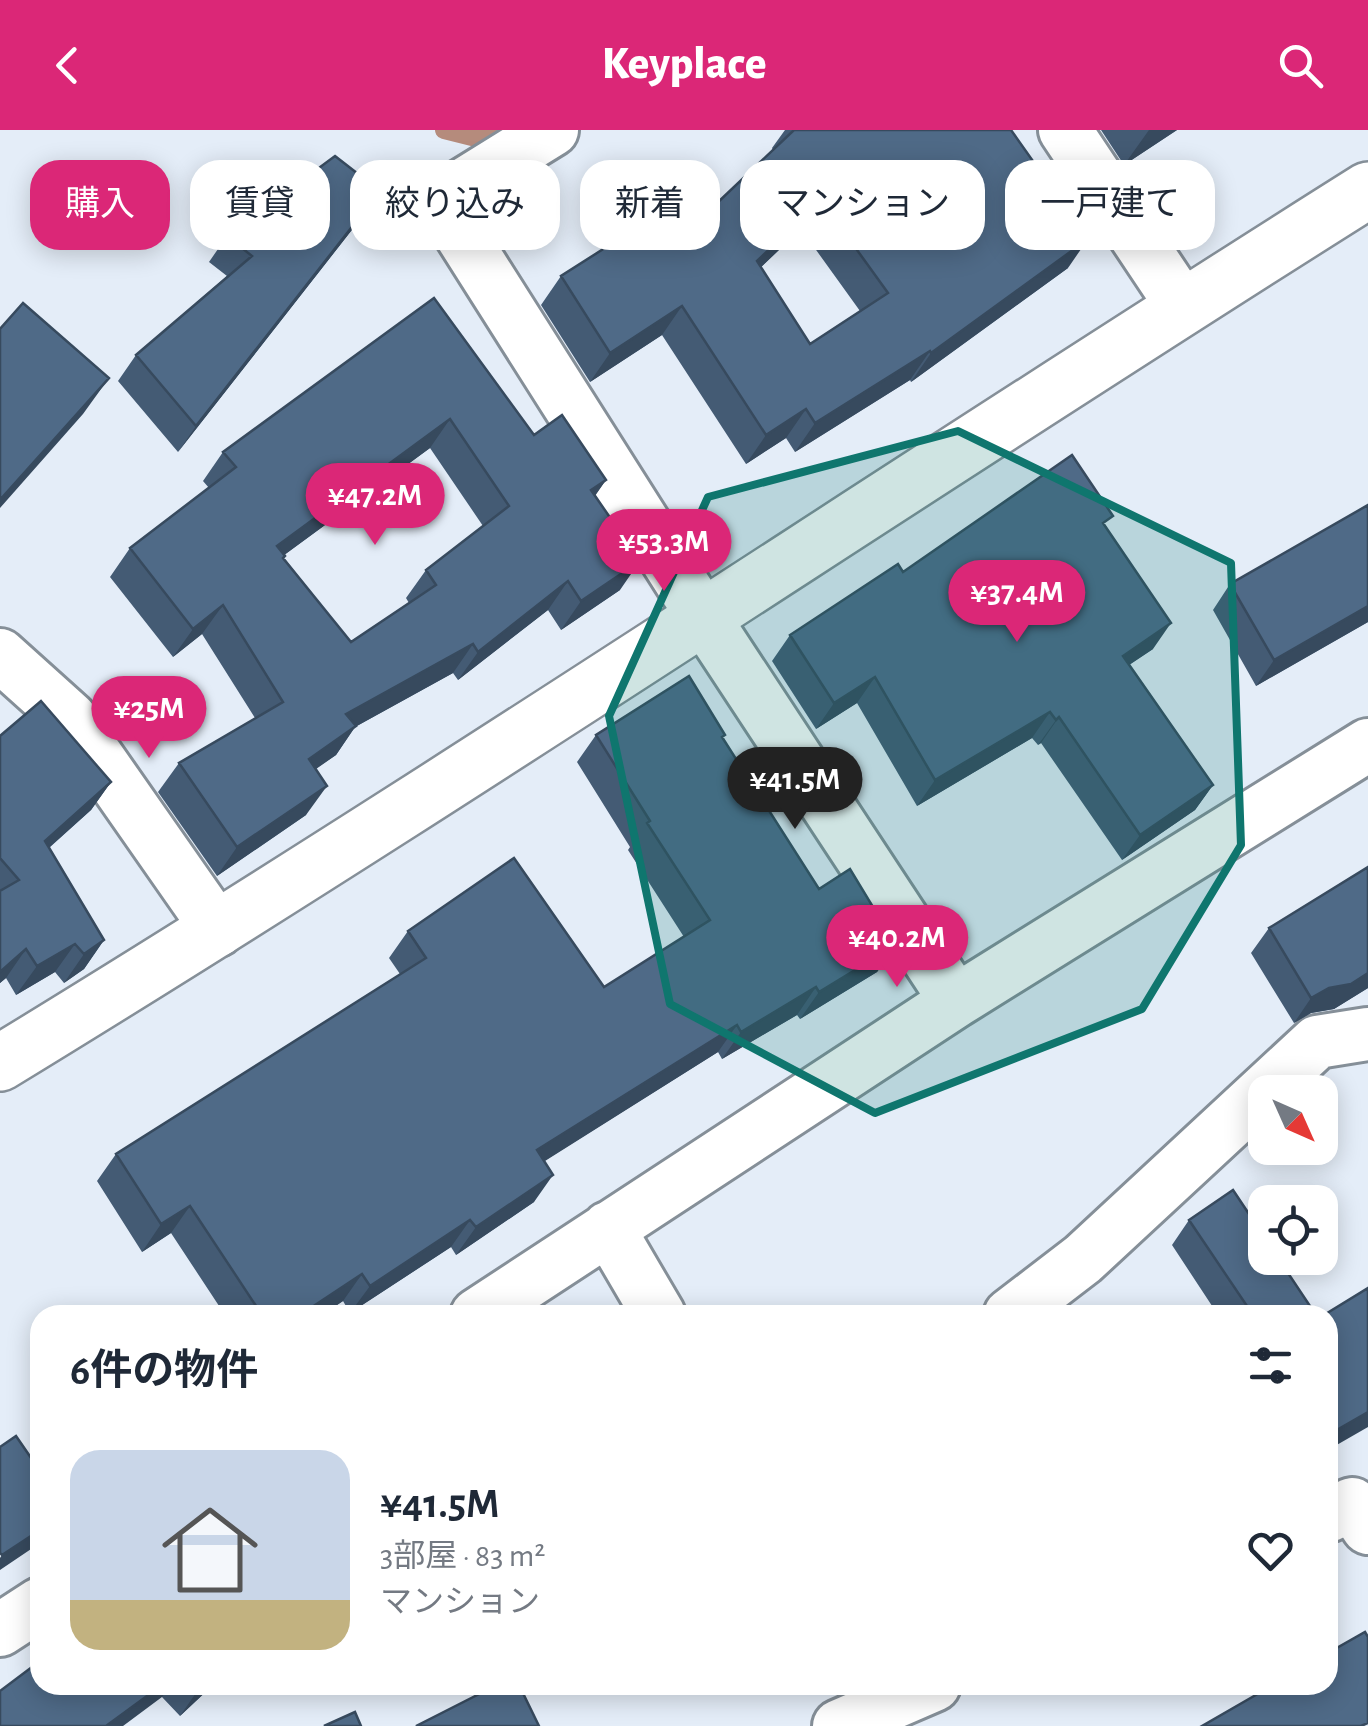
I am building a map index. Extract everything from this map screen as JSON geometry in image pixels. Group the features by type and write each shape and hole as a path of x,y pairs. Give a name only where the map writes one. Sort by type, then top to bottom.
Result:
{"street":[{"path":"552,130 439,200 704,618 956,1001"},
{"path":"1065,130 1182,306"},
{"path":"0,1063 218,930 1182,306 1368,190"},
{"path":"1,659 70,718 218,930"},
{"path":"492,1305 956,1001 1368,745"},
{"path":"1023,1305 1083,1259 1317,1042 1368,1034"},
{"path":"608,1228 653,1305"},
{"path":"1338,1511 1352,1504 1368,1528"},
{"path":"0,1630 30,1610"},
{"path":"839,1726 911,1695"}],"highlighted area":[{"path":"958,431 1231,563 1241,845 1142,1009 875,1113 670,1004 609,716 708,497"}],"building":[{"path":"794,130 1011,130 1032,160 1005,160 1005,250 1073,250 931,353 815,423 806,409 766,435 682,306 610,353 561,276 602,250 720,250 720,200 740,181 740,250 769,250 757,261 810,344 888,293 857,250 985,250 985,160 762,160"},
{"path":"335,156 350,168 350,229 196,426 136,355 252,256 244,250 330,250 330,160"},
{"path":"434,298 534,435 562,415 606,480 591,490 640,561 581,601 568,581 478,652 473,644 346,714 356,726 309,759 327,786 237,847 179,763 283,702 223,605 193,629 130,548 236,467 223,452","holes":["450,419 509,506 426,570 436,585 351,642 277,546"]},
{"path":"23,303 109,378 0,500 0,329"},
{"path":"1072,455 1113,516 1103,523 1171,623 1123,656 1213,785 1140,835 1059,717 1056,720 1050,712 935,780 875,677 834,703 790,635 898,564 903,572"},
{"path":"1368,505 1368,606 1274,660 1230,584"},
{"path":"689,676 725,735 722,737 819,889 850,869 896,945 819,992 816,987 741,1032 737,1025 537,1150 553,1175 476,1227 470,1220 370,1286 362,1274 315,1305 255,1305 190,1206 161,1224 116,1154 426,958 408,931 514,858 604,987 710,920 596,735"},
{"path":"41,701 111,782 45,841 104,940 84,954 75,944 37,966 26,949 0,972 0,891 19,880 0,858 0,736"},
{"path":"1368,867 1368,973 1351,984 1329,988 1311,998 1269,928"},
{"path":"1233,1190 1248,1212 1248,1275 1289,1275 1309,1305 1246,1305 1189,1220"},
{"path":"1368,1288 1368,1412 1338,1429 1338,1306"},
{"path":"16,1436 30,1456 30,1537 2,1555 0,1553 0,1447"},
{"path":"1365,1632 1368,1637 1368,1723 1202,1726 1256,1695 1338,1695 1338,1647"},
{"path":"30,1668 30,1695 148,1695 106,1726 0,1726 0,1691"},
{"path":"477,1695 524,1695 539,1726 416,1726"},
{"path":"355,1712 361,1726 324,1726"}],"waterway":[{"path":"444,130 476,138 493,130"}]}
